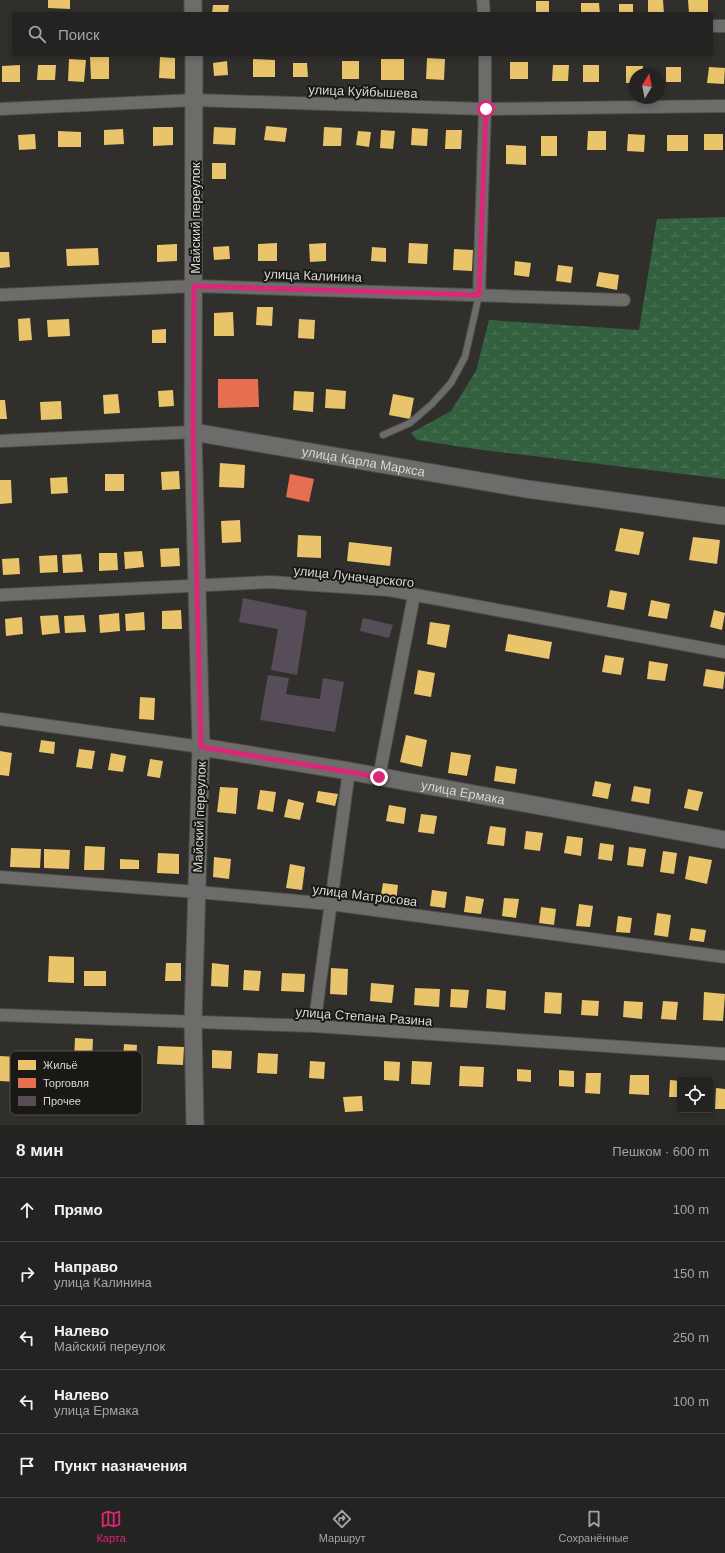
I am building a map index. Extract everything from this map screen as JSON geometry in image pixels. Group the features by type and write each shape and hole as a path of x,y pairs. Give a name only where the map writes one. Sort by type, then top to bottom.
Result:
{"main road":[{"path":"193,0 193,12"},
{"name":"Майский переулок","path":"194,56 193,432 201,747 193,1022 195,1125"},
{"name":"улица Карла Маркса","path":"193,432 527,489 725,516"},
{"name":"улица Ермака","path":"201,747 349,771 725,840"}],"street":[{"path":"483,0 484,12"},
{"path":"713,26 725,26"},
{"path":"479,295 486,109 485,56"},
{"name":"улица Куйбышева","path":"0,109 195,100 486,109 725,106"},
{"name":"улица Калинина","path":"0,295 194,286 624,300"},
{"name":"улица Карла Маркса","path":"0,442 193,432"},
{"name":"улица Луначарского","path":"0,595 270,582 389,590 725,652"},
{"path":"379,777 414,595"},
{"path":"0,719 201,747"},
{"path":"314,1026 349,771"},
{"name":"улица Матросова","path":"0,877 330,904 725,956"},
{"name":"улица Степана Разина","path":"0,1015 314,1026 725,1054"}],"lane":[{"path":"383,435 410,423 432,404 451,383 465,357 479,295"}],"green space":[{"path":"725,217 725,479 475,449 417,440 411,433 451,411 476,371 489,320 639,330 657,219"}],"building: Жильё":[{"path":"48,0 70,0 70,9 48,8"},
{"path":"648,0 663,0 664,12 648,12"},
{"path":"688,0 708,0 708,12 689,12"},
{"path":"536,1 549,1 549,12 536,12"},
{"path":"581,3 599,3 600,12 581,12"},
{"path":"619,4 633,4 633,12 619,12"},
{"path":"213,5 229,5 228,12 212,12"},
{"path":"90,57 109,57 109,79 91,79"},
{"path":"160,57 175,58 175,79 159,78"},
{"path":"427,58 445,59 444,80 426,79"},
{"path":"69,59 86,60 84,82 68,81"},
{"path":"253,59 275,60 275,77 253,77"},
{"path":"381,59 404,59 404,80 381,80"},
{"path":"227,61 228,75 214,76 213,63"},
{"path":"342,61 359,61 359,79 342,79"},
{"path":"510,62 528,62 528,79 510,79"},
{"path":"293,63 307,63 308,77 293,77"},
{"path":"20,65 20,82 2,82 2,66"},
{"path":"38,65 56,65 55,80 37,80"},
{"path":"553,65 569,65 568,81 552,81"},
{"path":"583,65 599,65 599,82 583,82"},
{"path":"626,66 643,66 643,68 629,68 629,83 626,83"},
{"path":"666,67 681,67 681,82 666,82"},
{"path":"709,67 725,68 724,84 707,83"},
{"path":"266,126 287,128 285,142 264,140"},
{"path":"153,127 173,127 173,145 153,146"},
{"path":"214,127 236,128 235,145 213,144"},
{"path":"324,127 342,128 341,146 323,146"},
{"path":"412,128 428,129 427,146 411,145"},
{"path":"123,129 124,144 104,145 104,130"},
{"path":"381,130 395,131 393,149 380,148"},
{"path":"446,130 462,130 461,149 445,149"},
{"path":"58,131 81,132 81,147 58,147"},
{"path":"358,131 371,132 369,147 356,145"},
{"path":"588,131 606,131 606,150 587,150"},
{"path":"35,134 36,149 19,150 18,135"},
{"path":"628,134 645,135 644,152 627,151"},
{"path":"704,134 723,134 723,150 704,150"},
{"path":"667,135 688,135 688,151 667,151"},
{"path":"541,136 557,136 557,156 541,156"},
{"path":"506,145 526,146 526,165 506,164"},
{"path":"212,163 226,163 226,179 212,179"},
{"path":"277,243 277,261 258,261 258,244"},
{"path":"326,243 326,261 310,262 309,244"},
{"path":"409,243 428,244 427,264 408,263"},
{"path":"177,244 177,261 157,262 157,245"},
{"path":"229,246 230,259 214,260 213,247"},
{"path":"372,247 386,248 386,262 371,261"},
{"path":"98,248 99,265 67,266 66,249"},
{"path":"454,249 473,250 472,271 453,270"},
{"path":"0,252 9,252 10,267 0,268"},
{"path":"515,261 531,263 529,277 514,275"},
{"path":"558,265 573,267 571,283 556,281"},
{"path":"599,272 619,275 617,290 596,286"},
{"path":"257,307 273,307 272,326 256,325"},
{"path":"233,312 234,336 214,336 214,313"},
{"path":"30,318 32,340 19,341 18,319"},
{"path":"69,319 70,336 48,337 47,320"},
{"path":"299,319 315,320 314,339 298,338"},
{"path":"166,329 166,343 152,343 152,330"},
{"path":"326,389 346,391 345,409 325,408"},
{"path":"173,390 174,406 159,407 158,391"},
{"path":"294,391 314,392 313,412 293,410"},
{"path":"118,394 120,413 104,414 103,395"},
{"path":"393,394 414,398 410,419 389,415"},
{"path":"0,400 5,400 7,419 0,419"},
{"path":"61,401 62,419 41,420 40,402"},
{"path":"220,463 245,465 244,488 219,487"},
{"path":"179,471 180,489 162,490 161,472"},
{"path":"105,474 124,474 124,491 105,491"},
{"path":"67,477 68,493 51,494 50,478"},
{"path":"0,480 11,480 12,503 0,504"},
{"path":"240,520 241,542 222,543 221,521"},
{"path":"620,528 644,532 639,555 615,551"},
{"path":"298,535 321,536 321,558 297,557"},
{"path":"693,537 720,540 717,564 689,560"},
{"path":"349,542 392,547 390,566 347,561"},
{"path":"179,548 180,566 161,567 160,549"},
{"path":"142,551 144,567 125,569 124,552"},
{"path":"99,553 117,553 118,570 99,571"},
{"path":"81,554 83,572 63,573 62,555"},
{"path":"57,555 58,572 40,573 39,556"},
{"path":"19,558 20,574 3,575 2,559"},
{"path":"610,590 627,593 624,610 607,607"},
{"path":"651,600 670,604 667,619 648,616"},
{"path":"181,610 182,629 162,629 162,611"},
{"path":"714,610 725,613 722,630 710,627"},
{"path":"144,612 145,630 126,631 125,614"},
{"path":"119,613 120,631 100,633 99,615"},
{"path":"58,615 60,633 42,635 40,616"},
{"path":"84,615 86,632 65,633 64,616"},
{"path":"22,617 23,634 6,636 5,619"},
{"path":"430,622 450,625 446,648 427,644"},
{"path":"508,634 552,642 549,659 505,651"},
{"path":"605,655 624,658 621,675 602,672"},
{"path":"649,661 668,664 665,681 647,679"},
{"path":"706,669 725,672 723,689 703,686"},
{"path":"418,670 435,673 431,697 414,694"},
{"path":"140,697 155,698 154,720 139,719"},
{"path":"406,735 427,740 422,767 400,762"},
{"path":"41,740 55,742 54,754 39,752"},
{"path":"79,749 95,751 92,769 76,767"},
{"path":"0,751 12,753 9,776 0,775"},
{"path":"451,752 471,755 467,776 448,773"},
{"path":"111,753 126,756 123,772 108,770"},
{"path":"150,759 163,761 160,778 147,776"},
{"path":"496,766 517,769 515,784 494,781"},
{"path":"595,781 611,784 608,799 592,796"},
{"path":"634,786 651,789 649,804 631,801"},
{"path":"220,787 238,788 236,814 217,812"},
{"path":"688,789 703,792 698,811 684,808"},
{"path":"260,790 276,792 273,812 257,809"},
{"path":"318,791 338,794 335,806 316,802"},
{"path":"288,799 304,803 300,820 284,817"},
{"path":"389,805 406,808 404,824 386,821"},
{"path":"421,814 437,816 434,834 418,832"},
{"path":"490,826 506,828 504,846 487,844"},
{"path":"526,831 543,833 540,851 524,849"},
{"path":"567,836 583,838 581,856 564,853"},
{"path":"600,843 614,845 612,861 598,859"},
{"path":"85,846 105,847 104,870 84,870"},
{"path":"629,847 646,849 643,867 627,865"},
{"path":"11,848 41,849 40,868 10,867"},
{"path":"44,849 70,850 69,869 44,868"},
{"path":"663,851 677,853 674,874 660,872"},
{"path":"158,853 179,854 179,874 157,873"},
{"path":"689,856 712,860 707,884 685,879"},
{"path":"214,857 231,859 229,879 213,877"},
{"path":"120,859 139,860 139,869 120,869"},
{"path":"290,864 305,867 302,890 286,888"},
{"path":"383,883 398,885 396,902 380,900"},
{"path":"432,890 447,892 445,908 430,906"},
{"path":"466,896 484,899 481,914 464,912"},
{"path":"504,898 519,899 516,918 502,916"},
{"path":"579,904 593,906 590,927 576,926"},
{"path":"541,907 556,909 554,925 539,923"},
{"path":"657,913 671,915 668,937 654,935"},
{"path":"618,916 632,918 630,933 616,932"},
{"path":"691,928 706,930 704,942 689,940"},
{"path":"49,956 74,957 74,983 48,982"},
{"path":"166,963 181,963 181,981 165,981"},
{"path":"212,963 229,965 228,987 211,986"},
{"path":"331,968 348,969 347,995 330,994"},
{"path":"244,970 261,971 259,991 243,990"},
{"path":"84,971 106,971 106,986 84,986"},
{"path":"282,973 305,974 304,992 281,991"},
{"path":"371,983 394,985 392,1003 370,1001"},
{"path":"415,988 440,989 439,1007 414,1005"},
{"path":"451,989 469,990 467,1008 450,1007"},
{"path":"487,989 506,991 505,1010 486,1008"},
{"path":"545,992 562,993 561,1014 544,1013"},
{"path":"704,992 725,994 723,1021 703,1020"},
{"path":"582,1000 599,1001 598,1016 581,1015"},
{"path":"624,1001 643,1002 642,1019 623,1017"},
{"path":"663,1001 678,1002 676,1020 661,1019"},
{"path":"75,1038 93,1039 92,1051 74,1051"},
{"path":"124,1044 137,1045 137,1051 124,1051"},
{"path":"158,1046 184,1047 183,1065 157,1064"},
{"path":"212,1050 232,1051 231,1069 212,1068"},
{"path":"258,1053 278,1054 277,1074 257,1073"},
{"path":"0,1056 10,1057 10,1082 0,1081"},
{"path":"310,1061 325,1062 324,1079 309,1078"},
{"path":"384,1061 400,1062 399,1081 384,1080"},
{"path":"412,1061 432,1062 430,1085 411,1084"},
{"path":"460,1066 484,1067 483,1087 459,1086"},
{"path":"517,1069 531,1070 531,1082 517,1081"},
{"path":"559,1070 574,1071 574,1087 559,1086"},
{"path":"586,1073 601,1073 600,1094 585,1093"},
{"path":"630,1075 649,1075 649,1095 629,1094"},
{"path":"670,1080 677,1081 677,1097 669,1097"},
{"path":"716,1088 725,1089 725,1109 715,1109"},
{"path":"362,1096 363,1111 345,1112 343,1097"}],"building: Торговля":[{"path":"218,379 258,379 259,407 218,408"},
{"path":"290,474 314,479 309,502 286,497"}],"building: Прочее":[{"path":"243,598 307,611 297,675 271,670 278,629 239,622"},
{"path":"363,618 393,625 389,638 360,631"},
{"path":"268,675 289,678 286,694 320,699 323,678 344,682 335,732 260,720"}],"route":[{"path":"379,777 201,747 193,432 194,286 479,295 486,109"}]}
